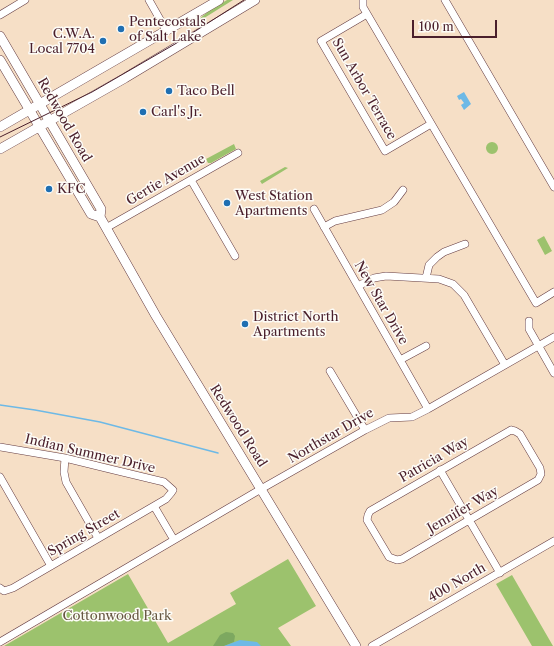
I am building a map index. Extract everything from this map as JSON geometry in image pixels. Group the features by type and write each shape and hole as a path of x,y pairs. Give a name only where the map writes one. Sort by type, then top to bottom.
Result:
{"main road":[{"path":"0,127 219,0"},
{"path":"0,149 125,78 255,0"},
{"name":"Redwood Road","path":"0,36 101,209 100,217 158,320 356,646"},
{"name":"Redwood Road","path":"0,60 91,214 100,217"}],"street":[{"path":"0,14 25,0"},
{"path":"149,0 166,30"},
{"path":"363,0 362,5 367,14 536,303 554,292"},
{"path":"445,0 554,187"},
{"name":"Sun Arbor Terrace","path":"367,14 321,41 385,151 431,124"},
{"name":"Gertie Avenue","path":"106,228 238,153"},
{"path":"191,180 235,256"},
{"path":"324,227 335,221 371,214 382,210 394,202 403,190"},
{"name":"New Star Drive","path":"314,209 428,409"},
{"path":"426,278 429,265 436,257 444,252 465,244"},
{"path":"358,286 374,278 382,276 439,279 448,282 460,291 467,300 505,366"},
{"path":"530,321 529,329 554,373"},
{"name":"Northstar Drive","path":"0,642 261,489 365,430 389,418 412,416 428,409 554,337"},
{"path":"400,360 426,346"},
{"path":"330,371 365,430"},
{"name":"Patricia Way","path":"368,515 373,509 440,470 507,432 511,430 516,431"},
{"name":"Jennifer Way","path":"368,515 368,522 387,555 396,560 402,559 536,482 541,477 540,468 521,435 516,431"},
{"name":"Indian Summer Drive","path":"0,447 65,458 164,482 173,490"},
{"path":"65,458 64,472 66,482 98,538"},
{"path":"440,470 500,572"},
{"path":"0,478 51,566"},
{"name":"Spring Street","path":"2,590 12,588 154,506 169,496 173,490"},
{"path":"154,506 174,540"},
{"name":"400 North","path":"372,646 554,541"}],"green space":[{"path":"227,0 233,0 193,25 210,10"},
{"path":"492,142 496,144 498,148 496,152 492,154 488,152 486,148 488,144"},
{"path":"234,144 236,149 211,163 208,163 206,159"},
{"path":"285,167 288,168 262,184 260,181"},
{"path":"544,236 552,251 545,255 537,240"},
{"name":"Cottonwood Park","path":"288,559 316,606 278,628 291,646 4,646 128,574 168,643 236,604 230,593"},
{"path":"512,575 553,646 532,646 496,584"},
{"path":"226,632 233,633 235,636 234,642 224,646 213,646 220,635"}],"water":[{"path":"464,92 471,104 464,110 461,105 464,103 461,99 459,100 457,96"},
{"path":"240,640 257,642 261,646 224,646"}],"waterway":[{"path":"0,405 100,422 218,453"}],"tram line":[{"path":"0,137 92,92 175,44 244,0"}],"place":[{"name":"Pentecostals of Salt Lake","path":"121,29"},
{"name":"C.W.A. Local 7704","path":"103,41"},
{"name":"Taco Bell","path":"169,91"},
{"name":"Carl's Jr.","path":"143,112"},
{"name":"KFC","path":"49,189"},
{"name":"West Station Apartments","path":"227,203"},
{"name":"District North Apartments","path":"245,324"}]}
